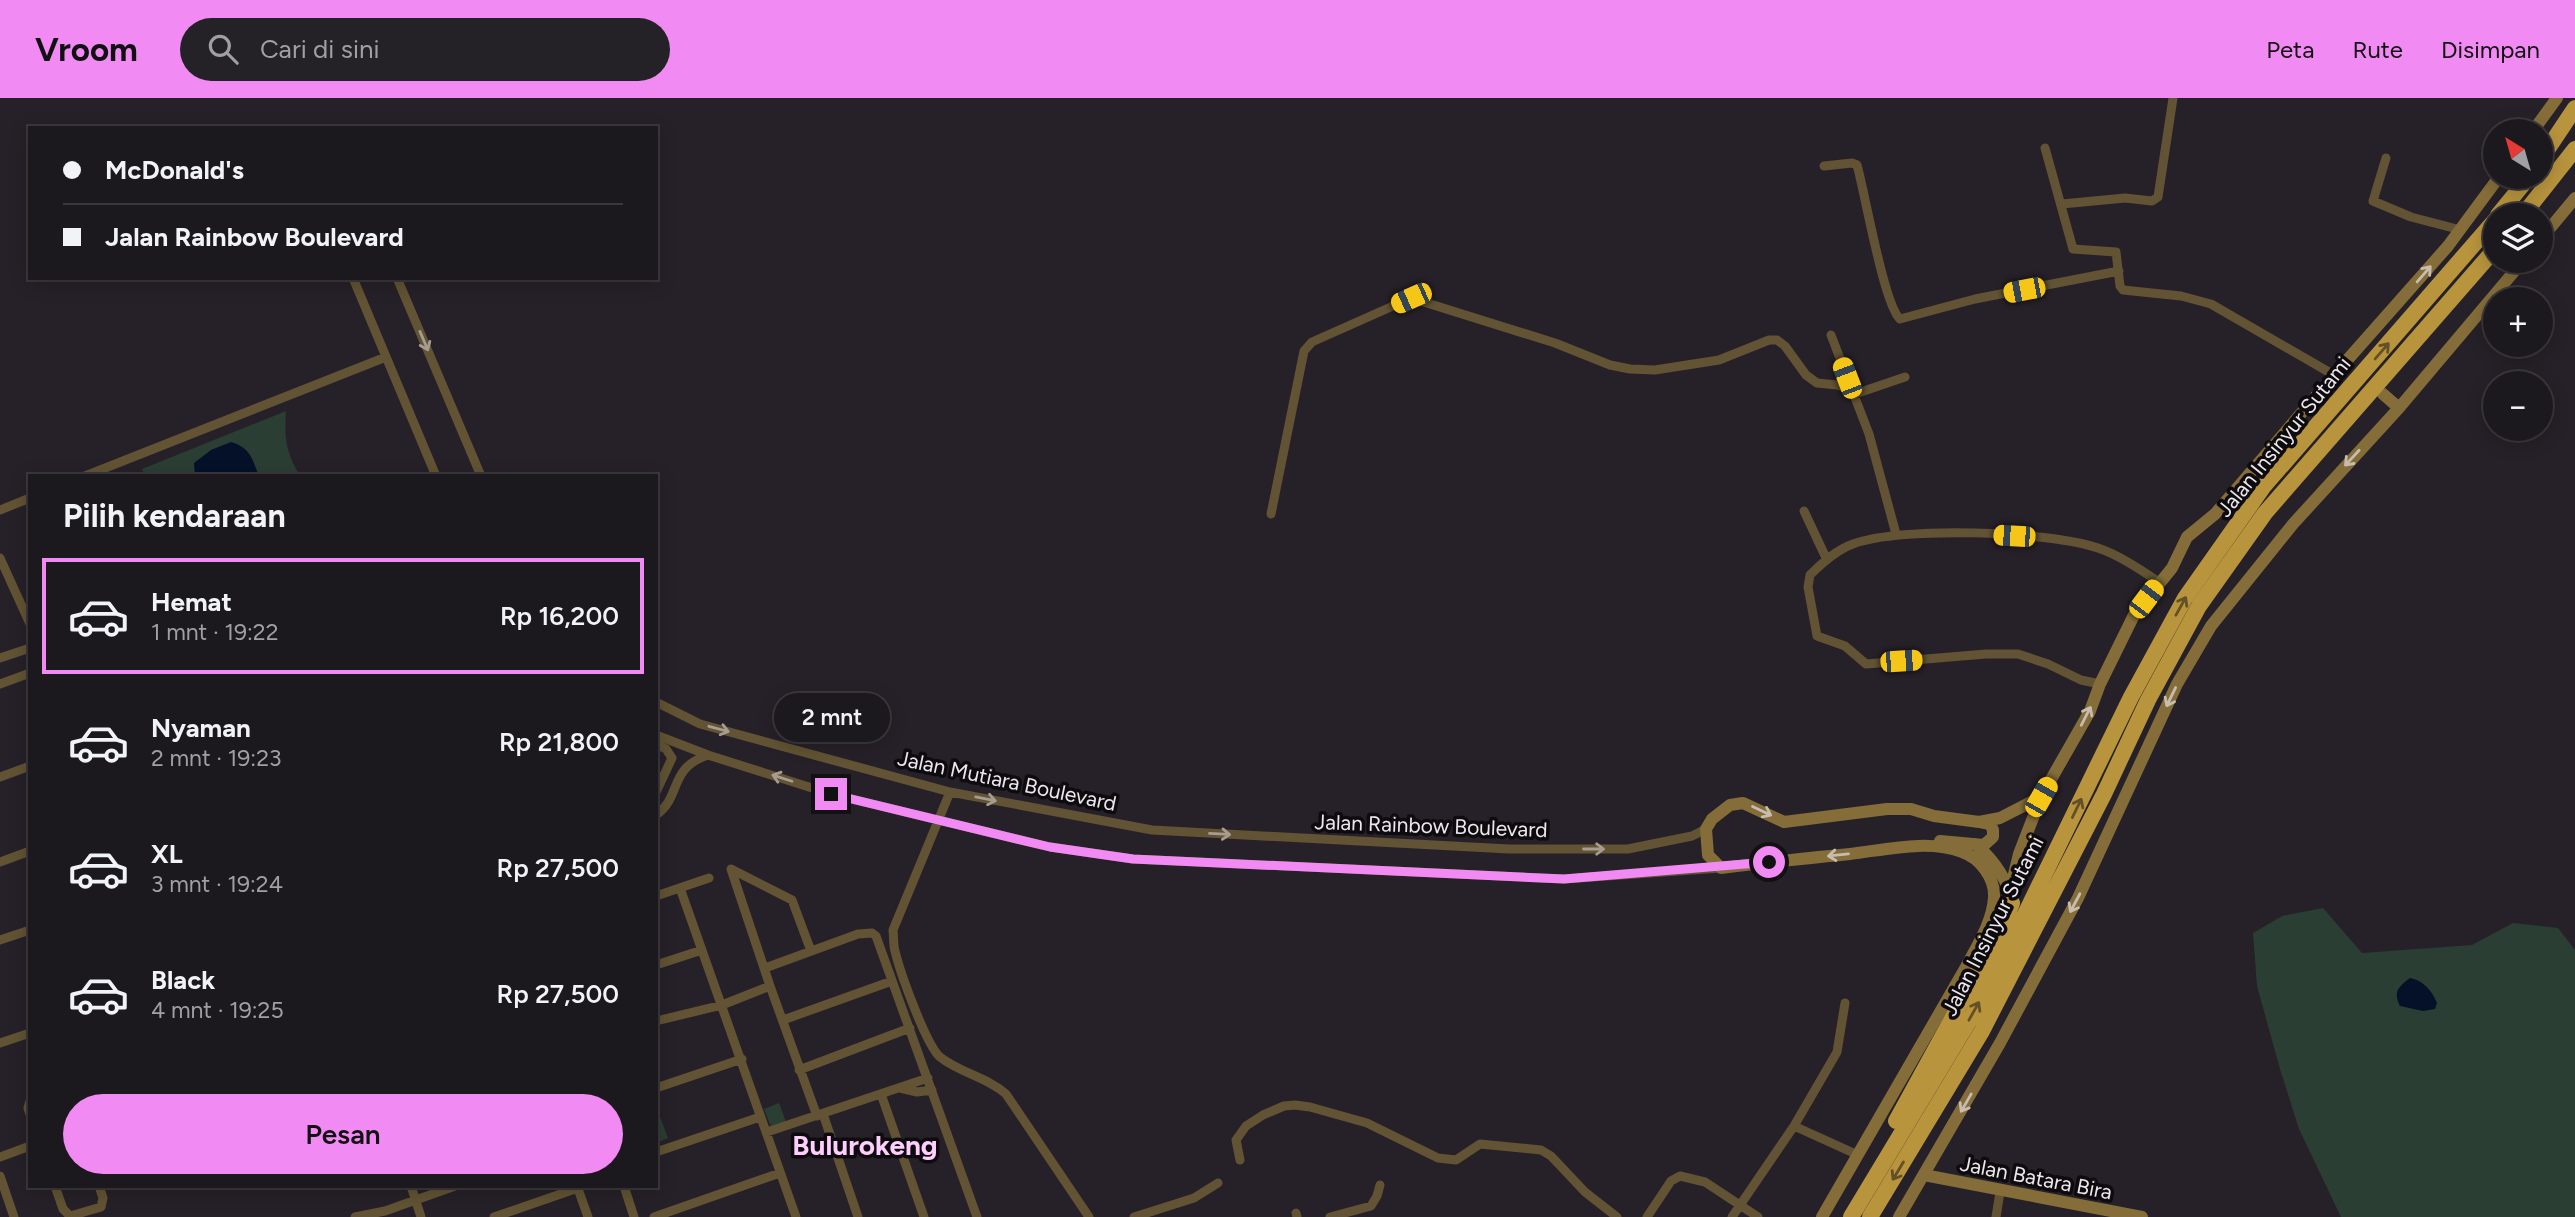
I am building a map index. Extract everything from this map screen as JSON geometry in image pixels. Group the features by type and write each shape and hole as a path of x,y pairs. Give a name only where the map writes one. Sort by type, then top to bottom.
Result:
{"highway":[{"path":"2553,141 2575,108"},
{"path":"2532,203 2575,149"},
{"name":"Jalan Insinyur Sutami","path":"2508,203 2519,189"},
{"name":"Jalan Insinyur Sutami","path":"1851,1217 1972,1016 2131,697 2185,598 2264,486 2483,233"},
{"name":"Jalan Insinyur Sutami","path":"1870,1217 1982,1031 2104,794 2148,700 2199,606 2265,513 2483,263"},
{"path":"1841,1217 1940,1046 1964,995 2003,926 2011,897"}],"street":[{"path":"2062,204 2125,198 2152,201 2158,197 2173,98"},
{"path":"2542,119 2557,98"},
{"path":"2045,148 2073,249 2116,252 2123,290 2181,296 2211,304 2334,375"},
{"path":"2386,158 2373,201 2411,217 2461,230"},
{"path":"1824,166 1852,163 1857,165 1886,287 1895,314 1900,319 1975,299 2119,271"},
{"path":"2011,897 2019,854 2041,797 2090,711 2100,684 2134,615 2172,568 2187,537 2215,514 2334,375 2351,366 2461,230 2490,189"},
{"path":"2553,225 2575,198"},
{"path":"1899,1217 2000,1044 2078,898 2146,749 2193,654 2211,626 2293,524 2399,408 2513,273"},
{"path":"354,280 435,474"},
{"path":"398,280 480,474"},
{"path":"1271,514 1304,351 1312,342 1411,298 1555,343 1610,365 1630,369 1655,370 1719,360 1769,340 1777,340 1816,383 1838,384 1853,391 1905,377"},
{"path":"1831,335 1869,434 1896,534"},
{"path":"90,474 386,357"},
{"path":"2384,394 2399,408"},
{"path":"0,510 28,499"},
{"path":"1804,511 1827,560"},
{"path":"2100,684 2081,680 2048,664 2018,654 1986,654 1866,664 1845,646 1822,639 1816,633 1808,580 1827,560 1854,543 1896,534 1993,535 2075,542 2100,549 2159,582"},
{"path":"0,558 28,620"},
{"path":"0,658 28,649"},
{"path":"0,684 28,674"},
{"name":"Jalan Mutiara Boulevard","path":"658,703 700,724 950,792 1152,830"},
{"path":"658,736 708,755 831,794 1050,847 1133,859 1564,879 1721,868 1905,847 1942,848 1964,852 1983,865 1992,881 1994,898 1987,925 1966,967 1822,1217"},
{"path":"658,745 672,758 658,788"},
{"path":"658,813 664,808 686,766 708,755"},
{"path":"0,777 28,767"},
{"path":"950,792 941,820 893,930 895,950 926,1038 941,1058 986,1080 1006,1094 1089,1217"},
{"path":"1979,822 2000,818 2041,797"},
{"path":"1721,868 1708,855 1706,829 1712,819 1730,805 1743,803 1784,822 1887,809 1911,809 1934,816 1990,824 1993,830 1993,837 1984,845 1961,841 1924,841 1905,847"},
{"name":"Jalan Rainbow Boulevard","path":"1152,830 1509,849 1628,849 1692,836 1706,829"},
{"path":"1975,844 1997,866 2011,897"},
{"path":"0,862 28,852"},
{"path":"811,951 792,900 731,869 799,1070 820,1115 858,1217"},
{"path":"658,896 709,878"},
{"path":"680,888 796,1217"},
{"path":"0,940 28,931"},
{"path":"765,968 858,934 872,933 876,936 977,1217"},
{"path":"658,964 702,950"},
{"path":"783,1020 892,981"},
{"path":"658,1020 722,1004 770,986"},
{"path":"1732,1217 1794,1125 1838,1052 1845,1003"},
{"path":"799,1070 910,1028"},
{"path":"0,1043 28,1034"},
{"path":"658,1087 742,1059"},
{"path":"767,1132 928,1078"},
{"path":"901,1087 917,1092 932,1090"},
{"path":"881,1094 924,1217"},
{"path":"1240,1160 1236,1140 1246,1126 1284,1106 1310,1107 1376,1126 1438,1158 1456,1160 1480,1144 1541,1150 1551,1156 1585,1192 1616,1217"},
{"path":"658,1151 760,1116"},
{"path":"1794,1125 1858,1156"},
{"path":"0,1157 28,1147"},
{"path":"654,1217 780,1173"},
{"name":"Jalan Batara Bira","path":"1924,1175 2000,1192 2142,1217"},
{"path":"0,1176 14,1217"},
{"path":"1647,1217 1671,1181 1680,1176 1705,1182 1758,1217"},
{"path":"1134,1217 1194,1198 1218,1183"},
{"path":"1330,1217 1371,1206 1380,1185"},
{"path":"56,1188 63,1209 69,1216 101,1207 103,1198 100,1188"},
{"path":"412,1188 421,1217"},
{"path":"355,1217 385,1211 449,1188"},
{"path":"494,1217 575,1188"},
{"path":"578,1188 588,1217"},
{"path":"625,1188 634,1217"},
{"path":"1996,1217 2000,1192"}],"green space":[{"path":"286,411 287,445 299,474 144,474 142,469"},
{"path":"2323,908 2362,953 2472,945 2513,923 2558,928 2575,950 2575,1217 2341,1217 2299,1129 2280,1069 2257,986 2253,933 2282,916"},
{"path":"779,1103 786,1122 771,1127 764,1109"},
{"path":"658,1111 668,1138 658,1142"}],"water":[{"path":"231,442 238,444 247,451 258,474 195,474 194,463 211,450"},
{"path":"2410,978 2430,990 2437,1003 2435,1009 2423,1011 2400,1006 2398,990"}],"district":[{"name":"Bulurokeng","path":"865,1145"}],"route":[{"path":"831,794 1050,847 1133,859 1564,879 1769,862"}]}
